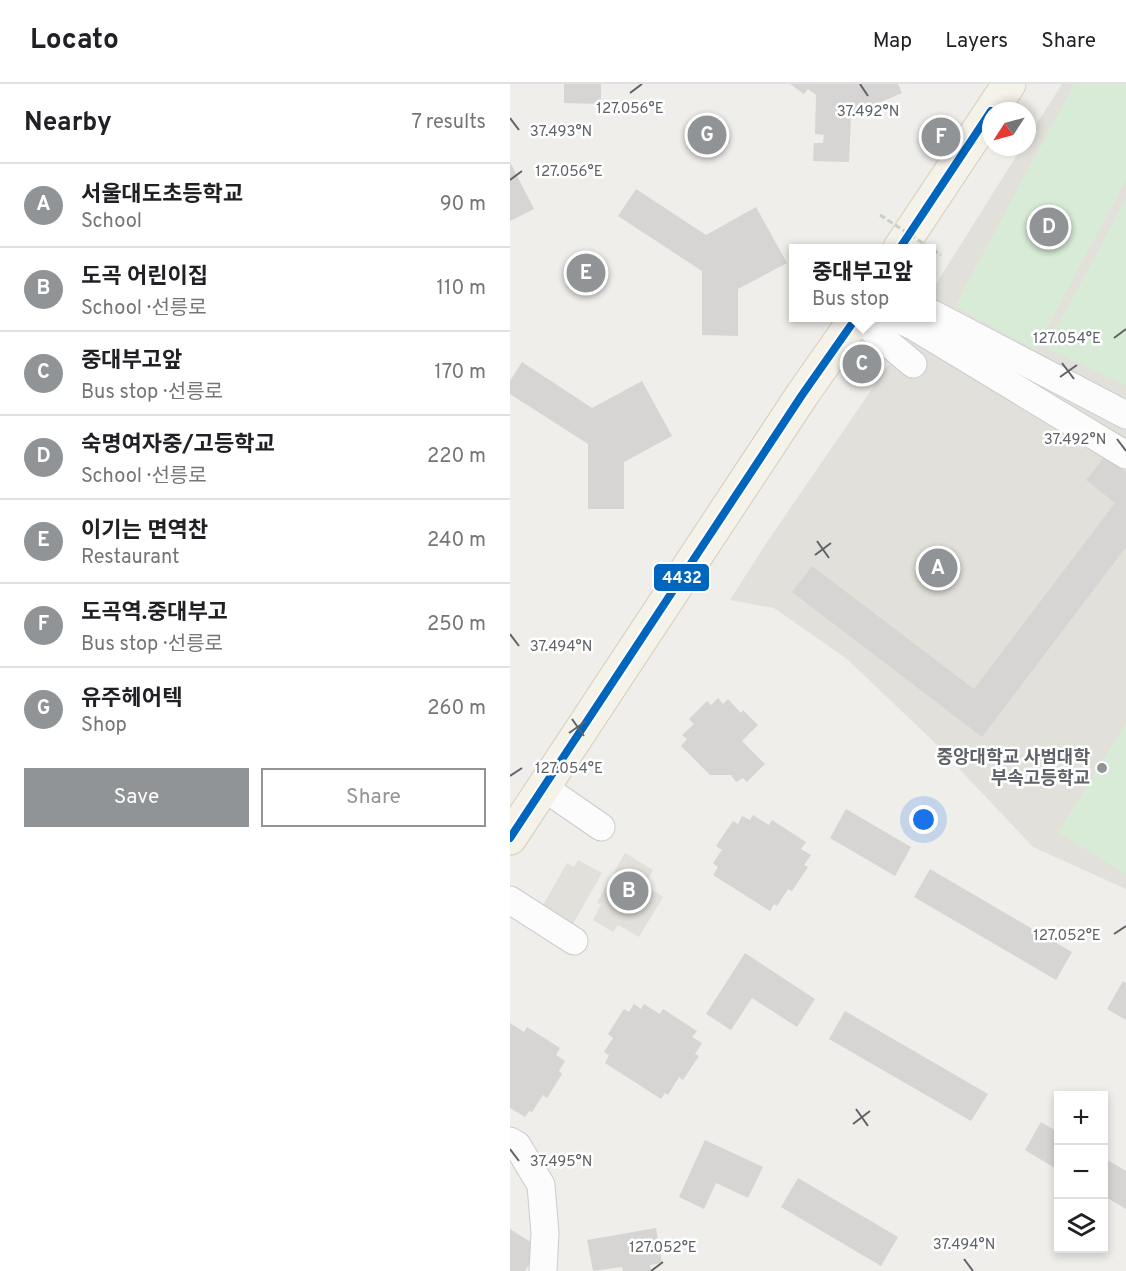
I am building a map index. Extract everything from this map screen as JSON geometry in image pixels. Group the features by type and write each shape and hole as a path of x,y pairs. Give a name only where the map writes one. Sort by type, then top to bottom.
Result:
{"main road":[{"path":"903,244 1009,84"},
{"path":"510,838 802,395 854,322"}],"lane":[{"path":"936,316 1126,416"},
{"path":"862,322 913,364"},
{"path":"904,322 1126,454"},
{"path":"543,787 601,827"},
{"path":"510,900 574,941"},
{"path":"510,1141 517,1145 542,1185 545,1233 543,1271"}],"path":[{"path":"880,215 924,244"},
{"path":"936,252 941,255"}],"shaded area":[{"path":"1062,84 1126,84 1126,889 1033,847 932,740 847,659 774,608 730,600 909,335 926,322 936,322 936,284 1016,156 1036,156 1036,125"},
{"path":"625,853 653,870 645,885 663,897 639,937 618,925 613,932 593,920 601,905 597,902"},
{"path":"578,860 602,873 569,931 539,912 567,863 574,867"}],"green space":[{"path":"1074,84 1126,84 1126,180 1035,350 955,306"},
{"path":"1126,198 1126,385 1046,348"},
{"path":"1126,723 1126,874 1058,832"}],"building":[{"path":"564,84 601,84 601,104 564,103"},
{"path":"790,84 898,84 902,93 851,115 849,162 813,161 814,143 823,143 824,135 815,134 816,95 808,89 804,94"},
{"path":"510,162 534,209 510,221"},
{"path":"636,189 706,235 756,207 787,263 738,289 738,336 702,335 702,271 618,216"},
{"path":"522,362 592,408 642,381 672,436 624,462 624,509 588,509 588,444 510,394 510,381"},
{"path":"1105,456 1126,472 1126,547 982,737 792,592 812,566 974,689 1115,503 1086,480"},
{"path":"718,698 723,704 728,699 741,713 743,710 758,725 742,741 765,764 747,782 743,778 736,782 731,775 710,775 681,746 687,739 682,735 694,724 689,719 707,701 711,705"},
{"path":"846,809 911,847 895,876 830,838"},
{"path":"753,815 769,825 772,820 806,842 801,849 811,855 804,865 808,867 792,891 788,889 777,906 774,904 770,911 713,875 718,867 713,863 722,850 716,846 733,821 738,824 742,816 750,820"},
{"path":"930,869 1072,952 1056,980 914,897"},
{"path":"745,953 815,999 797,1027 752,998 731,1030 706,1014"},
{"path":"1123,981 1126,983 1126,1020 1107,1009"},
{"path":"634,1004 641,1009 644,1004 660,1014 663,1009 697,1031 692,1037 702,1043 695,1054 699,1056 683,1080 679,1077 668,1095 665,1093 661,1099 605,1063 609,1055 604,1052 613,1038 608,1034 624,1009 629,1012"},
{"path":"845,1011 988,1094 971,1121 829,1039"},
{"path":"510,1023 524,1032 527,1027 560,1048 556,1055 565,1061 559,1071 562,1074 547,1098 543,1095 532,1112 529,1111 525,1117 510,1108"},
{"path":"1041,1122 1054,1130 1054,1168 1025,1150"},
{"path":"705,1140 763,1167 748,1198 716,1183 704,1209 679,1197"},
{"path":"1108,1160 1126,1171 1126,1209 1108,1198"},
{"path":"798,1178 898,1237 881,1266 781,1207"},
{"path":"656,1228 662,1263 650,1265 651,1271 623,1271 622,1267 593,1271 587,1240"},
{"path":"510,1229 540,1248 525,1271 510,1271"}],"transit line":[{"name":"4432","path":"903,244 982,125"},
{"name":"4432","path":"510,838 802,395 853,322"}],"place":[{"name":"유주헤어텍","path":"707,135"},
{"name":"도곡역.중대부고","path":"941,137"},
{"name":"숙명여자중/고등학교","path":"1049,227"},
{"name":"이기는 면역찬","path":"586,273"},
{"name":"중대부고앞","path":"862,364"},
{"name":"서울대도초등학교","path":"938,568"},
{"name":"중앙대학교 사범대학 부속고등학교","path":"1102,768"},
{"name":"도곡 어린이집","path":"629,891"}]}
